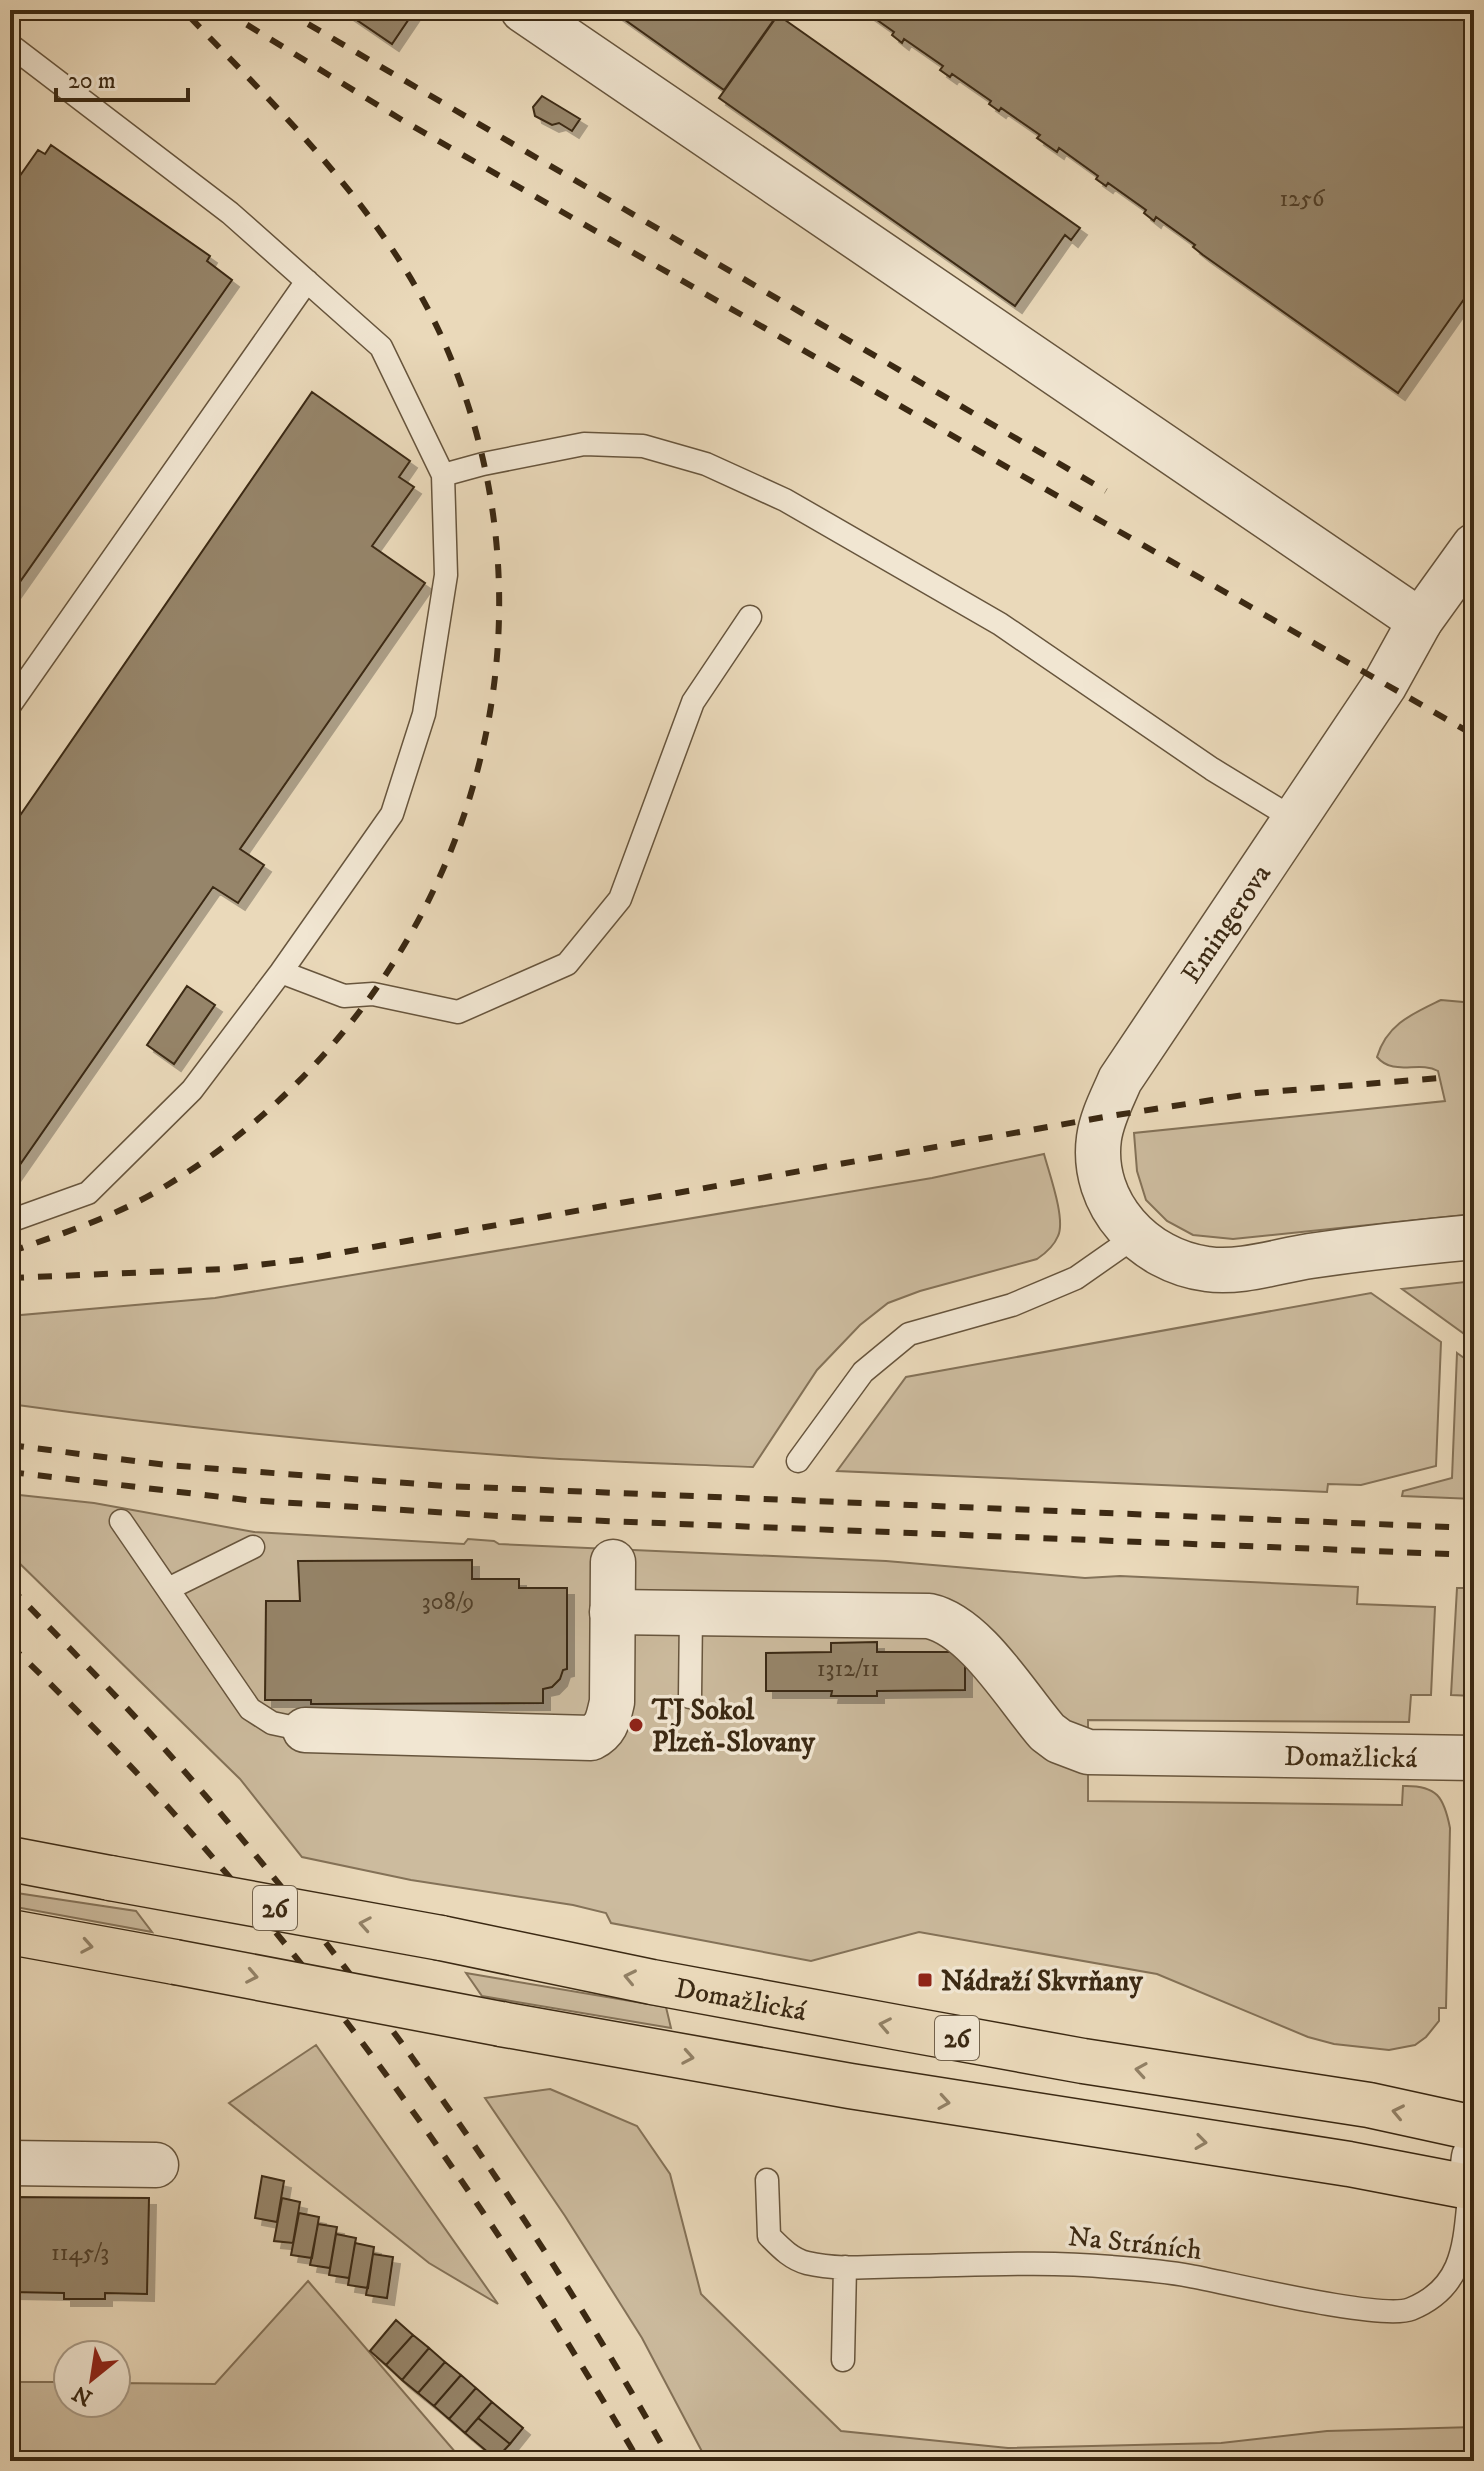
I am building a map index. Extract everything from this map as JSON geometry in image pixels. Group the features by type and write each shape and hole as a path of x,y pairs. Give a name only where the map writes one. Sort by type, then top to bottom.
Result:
{"main road":[{"name":"Domažlická","path":"10,1859 441,1938 652,1982 886,2025 1083,2061 1369,2105 1474,2128"},
{"name":"26","path":"10,1932 866,2089 1349,2164 1473,2178"}],"street":[{"path":"523,10 1420,621"},
{"name":"Emingerova","path":"1474,546 1420,621 1384,686 1120,1080 1104,1117 1099,1140 1101,1181 1107,1199 1136,1236 1157,1253 1183,1264 1210,1270 1474,1237"},
{"path":"305,1730 591,1738 601,1733 612,1702 613,1562"},
{"name":"Domažlická","path":"612,1612 929,1616 943,1619 973,1641 1047,1732 1059,1741 1088,1752 1474,1758"},
{"path":"10,2163 156,2165"}],"lane":[{"path":"10,45 230,213 381,347 443,475 446,575 424,714 392,814 281,972 192,1090 88,1193 10,1221"},
{"path":"10,705 307,281"},
{"path":"443,475 584,444 643,446 706,464 785,500 1000,624 1212,769 1294,819"},
{"path":"281,972 344,996 373,994 458,1012 567,964 620,899 693,702 750,617"},
{"path":"798,1461 863,1372 909,1334 1012,1305 1076,1278 1136,1236"},
{"path":"121,1521 250,1709 272,1723 305,1730"},
{"path":"168,1589 253,1547"},
{"path":"690,1697 691,1613"},
{"name":"Na Stráních","path":"767,2180 769,2236 788,2255 806,2263 845,2267 1047,2263 1112,2267 1186,2275 1369,2310 1406,2311 1433,2299 1450,2282 1461,2259 1473,2178"},
{"path":"843,2360 845,2267"}],"shaded area":[{"path":"1441,1000 1474,1003 1474,1214 1233,1239 1193,1235 1167,1221 1146,1200 1137,1171 1134,1133 1445,1101 1438,1071 1391,1066 1377,1057 1394,1028 1411,1015"},
{"path":"1044,1154 1060,1219 1058,1236 1049,1249 1037,1259 920,1291 888,1303 860,1325 817,1370 753,1467 556,1459 398,1447 204,1428 10,1404 10,1316 215,1298 932,1178"},
{"path":"1474,1281 1474,1341 1402,1289"},
{"path":"1371,1293 1441,1342 1436,1466 1361,1485 1328,1484 1327,1492 837,1471 906,1377"},
{"path":"1457,1353 1474,1365 1474,1499 1402,1496 1403,1491 1452,1478"},
{"name":"TJ Sokol Plzeň-Slovany","path":"10,1494 94,1503 254,1532 464,1544 468,1539 499,1544 886,1561 1085,1578 1120,1576 1358,1587 1357,1604 1435,1607 1431,1695 1411,1695 1409,1722 1088,1720 1088,1801 1402,1805 1403,1786 1431,1791 1445,1808 1450,1828 1446,2008 1439,2008 1439,2021 1415,2045 1389,2050 1334,2044 1308,2037 1157,1974 919,1932 811,1961 611,1923 606,1913 573,1905 411,1880 302,1857 240,1779 10,1554"},
{"path":"1457,1588 1474,1588 1474,1696 1451,1695"},
{"path":"10,1892 136,1911 152,1932 10,1906"},
{"path":"466,1973 666,2007 671,2028 482,1996"},
{"path":"316,2045 498,2304 429,2263 229,2103"},
{"path":"550,2089 637,2126 670,2174 701,2294 841,2431 1008,2448 1221,2443 1327,2431 1474,2427 1474,2461 707,2461 642,2338 485,2098"},
{"path":"308,2281 463,2461 10,2461 10,2382 52,2382 52,2419 132,2419 132,2383 215,2384"}],"building":[{"path":"342,10 415,10 392,44"},
{"path":"611,10 757,10 773,21 724,90"},
{"path":"863,10 1474,10 1474,285 1398,393 1203,255 1193,247 1195,245 1156,217 1154,221 1144,213 1146,210 1108,183 1106,186 1096,179 1098,176 1059,148 1057,152 1037,138 1040,135 1001,108 999,111 989,104 991,101 952,74 950,77 940,70 943,66 904,39 902,43 892,35 894,32"},
{"path":"778,15 1080,228 1071,240 1065,235 1015,306 719,98"},
{"path":"542,96 580,119 572,131 559,123 552,125 535,116 533,107"},
{"path":"51,145 210,256 207,261 232,280 10,596 10,190 38,150 45,154"},
{"path":"312,392 410,461 399,477 414,487 372,546 425,583 240,849 264,865 238,903 213,887 10,1179 10,830"},
{"path":"187,986 215,1005 174,1064 147,1045"},
{"path":"472,1560 472,1579 519,1579 519,1588 567,1588 567,1669 563,1670 552,1687 543,1689 543,1703 311,1704 311,1700 265,1700 266,1601 300,1601 298,1561"},
{"path":"877,1642 877,1652 965,1652 965,1690 877,1691 877,1696 831,1696 832,1691 766,1691 766,1653 831,1652 831,1643"},
{"path":"262,2176 284,2181 277,2222 255,2218"},
{"path":"10,2197 149,2198 147,2294 105,2293 105,2299 64,2299 64,2293 10,2292"},
{"path":"282,2198 300,2202 293,2243 274,2241"},
{"path":"299,2213 319,2217 312,2258 291,2255"},
{"path":"318,2224 337,2227 330,2268 310,2265"},
{"path":"336,2234 356,2238 349,2278 329,2275"},
{"path":"355,2243 374,2247 368,2288 348,2285"},
{"path":"373,2254 393,2257 387,2298 366,2295"},
{"path":"396,2320 413,2335 386,2365 370,2351"},
{"path":"413,2335 429,2348 402,2380 386,2365"},
{"path":"429,2348 445,2362 418,2393 402,2380"},
{"path":"445,2362 461,2375 434,2406 418,2393"},
{"path":"461,2375 476,2388 449,2419 434,2406"},
{"path":"476,2388 492,2402 465,2433 449,2419"},
{"path":"492,2402 523,2428 510,2444 478,2418"},
{"path":"478,2418 510,2444 496,2459 465,2433"}],"railway":[{"path":"10,1252 111,1214 169,1184 268,1110 351,1022 417,923 464,814 492,699 499,580 483,460 444,342 420,295 362,206 293,125 183,10"},
{"path":"223,10 402,120 1474,735"},
{"path":"284,10 1106,491"},
{"path":"10,1278 223,1269 300,1260 1104,1117 1256,1093 1440,1078"},
{"path":"10,1445 166,1465 446,1486 1474,1528"},
{"path":"10,1472 247,1500 529,1518 1474,1555"},
{"path":"10,1587 181,1767 333,1952 454,2116 511,2201 567,2286 671,2461"},
{"path":"10,1645 102,1736 189,1831 273,1929 353,2030 502,2242 639,2461"}],"place":[{"name":"TJ Sokol Plzeň-Slovany","path":"636,1725"},
{"name":"Nádraží Skvrňany","path":"925,1980"}]}
